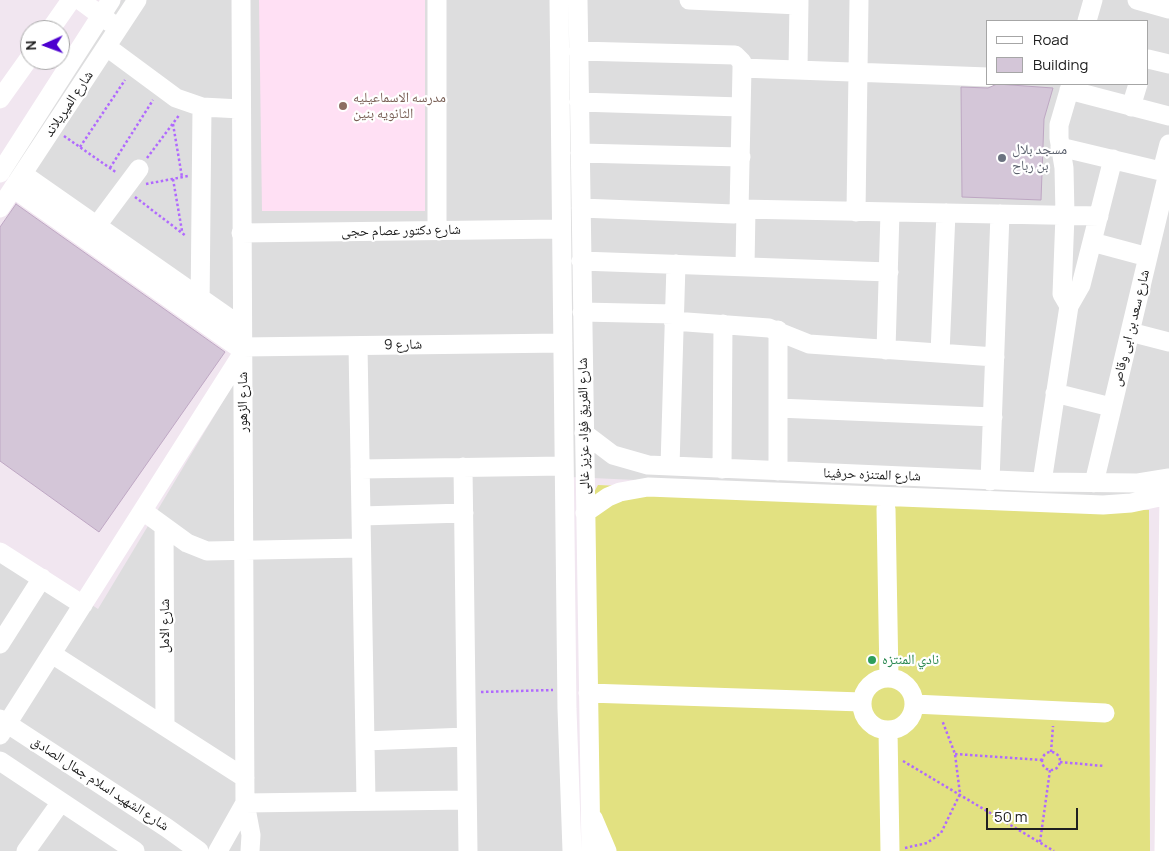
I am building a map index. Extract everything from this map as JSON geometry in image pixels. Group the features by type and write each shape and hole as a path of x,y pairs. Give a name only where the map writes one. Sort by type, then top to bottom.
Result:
{"street":[{"path":"57,20 71,0"},
{"path":"80,0 106,5 123,22"},
{"name":"شارع الميريلاند","path":"0,208 137,0"},
{"name":"شارع الزهور","path":"241,0 245,803 249,819 250,851"},
{"path":"437,0 437,230"},
{"name":"شارع الفريق فؤاد عزيز غالى","path":"559,0 567,709 572,851"},
{"name":"شارع الفريق فؤاد عزيز غالى","path":"578,0 590,812 597,851"},
{"path":"689,0 799,3 798,69"},
{"path":"856,212 859,0"},
{"path":"1087,20 1093,0"},
{"path":"1137,0 1162,5"},
{"name":"شارع الميريلاند","path":"0,173 106,5"},
{"path":"107,47 161,88 195,105 241,109"},
{"path":"578,52 735,55 742,62 741,157 745,267"},
{"path":"1149,59 1169,64"},
{"path":"742,68 986,77"},
{"path":"0,99 21,70"},
{"path":"1131,107 1138,85"},
{"path":"1069,306 1062,294 1066,215 1060,125 1070,87 1131,107 1169,116"},
{"path":"195,105 201,173 200,320"},
{"path":"560,116 579,109 742,107"},
{"name":"شارع سعد بن ابى وقاص","path":"1094,483 1167,172 1169,144"},
{"path":"1060,147 1167,172"},
{"path":"580,153 741,157"},
{"path":"1042,482 1069,306 1078,293 1113,159"},
{"path":"92,233 131,180"},
{"path":"18,181 92,233 242,327"},
{"path":"581,208 734,214 743,209 1099,216"},
{"path":"886,350 890,212"},
{"path":"940,353 946,213"},
{"path":"990,481 1000,214"},
{"name":"شارع دكتور عصام حجى","path":"241,233 561,229"},
{"path":"2,726 52,654 242,351 200,320 92,233"},
{"path":"1092,242 1148,257"},
{"path":"581,261 889,272"},
{"path":"670,466 676,264"},
{"path":"582,312 674,317 778,330 810,344 995,357"},
{"path":"722,469 723,324"},
{"path":"764,491 771,471 778,408 778,330"},
{"path":"1130,332 1169,342"},
{"name":"شارع 9","path":"242,351 358,346 563,343"},
{"path":"358,346 366,801"},
{"path":"1055,393 1111,407"},
{"path":"778,408 992,417"},
{"name":"شارع المتنزه حرفينا","path":"584,433 602,449 624,460 648,465 990,481 1094,483 1138,482 1169,478"},
{"path":"360,469 564,466"},
{"path":"463,467 468,851"},
{"name":"شارع المتنزه حرفينا","path":"585,513 608,497 634,489 662,488 1103,505 1131,503 1169,495"},
{"path":"1164,851 1169,495"},
{"path":"886,510 889,678"},
{"path":"143,511 200,550 361,548"},
{"path":"361,516 464,513"},
{"name":"شارع الامل","path":"164,527 165,726"},
{"path":"0,552 83,605"},
{"path":"0,644 7,618 42,578"},
{"path":"566,611 586,610"},
{"path":"52,654 245,778"},
{"path":"889,678 906,686 914,704 912,712 903,725 888,730 872,724 866,718 862,702 868,688 881,679 889,678"},
{"path":"567,709 588,701 862,702"},
{"path":"914,704 1105,713"},
{"name":"شارع الشهيد اسلام جمال الصادق","path":"2,726 168,828 199,851"},
{"path":"888,730 895,850"},
{"path":"365,741 466,737"},
{"path":"0,762 135,851"},
{"path":"245,803 467,800"},
{"path":"26,851 61,802"},
{"name":"شارع الزهور","path":"218,851 245,803"},
{"path":"572,851 597,851"}],"path":[{"path":"80,147 134,68"},
{"path":"110,168 161,88"},
{"path":"131,180 173,123 195,105"},
{"path":"173,123 182,177"},
{"path":"53,128 110,168 131,180 182,233 200,247"},
{"path":"131,180 173,179 201,173"},
{"path":"173,179 182,233"},
{"path":"466,692 567,690"},
{"path":"895,850 919,846 935,839 945,826 960,794 955,754 937,705"},
{"path":"1051,752 1054,710"},
{"path":"1051,752 1058,754 1060,762 1057,767 1050,770 1044,767 1042,760 1045,754 1051,752"},
{"path":"888,753 1054,851"},
{"path":"955,754 1042,760"},
{"path":"1060,762 1104,766"},
{"path":"1040,842 1050,770"}],"shaded area":[{"path":"121,0 1169,0 1169,488 1165,504 570,477 575,851 0,851 0,544 98,609 246,363 246,339 7,176"},
{"name":"مدرسه الاسماعيليه الثانويه بنين","path":"259,0 425,0 425,211 262,211"},
{"name":"نادي المنتزه","path":"598,485 1149,510 1150,851 614,851 597,810 593,494"}],"building":[{"name":"مسجد بلال بن رباح","path":"995,85 1011,85 1053,88 1044,119 1041,200 962,197 961,87 988,88"},
{"path":"16,204 225,352 99,532 0,461 0,227"}],"place":[{"name":"مدرسه الاسماعيليه الثانويه بنين","path":"343,106"},
{"name":"مسجد بلال بن رباح","path":"1002,158"},
{"name":"نادي المنتزه","path":"872,660"}]}
